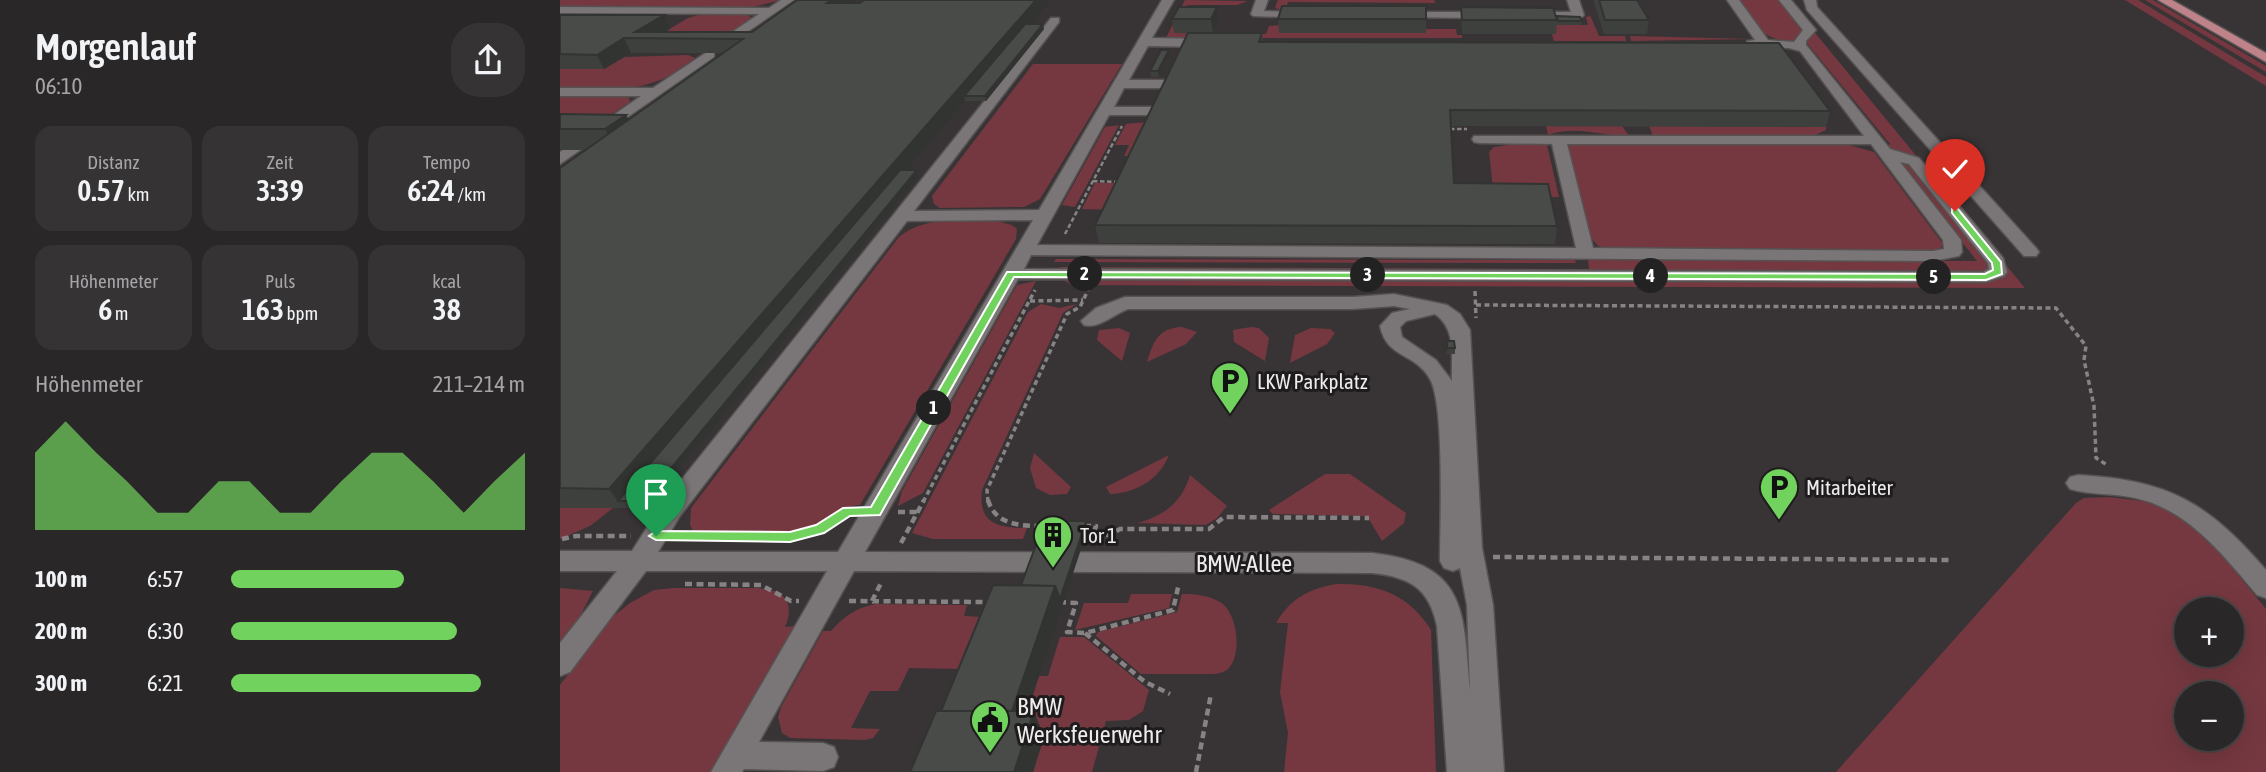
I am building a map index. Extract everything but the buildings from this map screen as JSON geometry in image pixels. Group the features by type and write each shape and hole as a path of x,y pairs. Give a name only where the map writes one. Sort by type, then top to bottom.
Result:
{"main road":[{"path":"2164,0 2266,58"}],"lane":[{"path":"699,43 725,43 788,0"},
{"path":"731,764 1168,0"},
{"path":"1262,0 1257,15 1327,15"},
{"path":"1508,15 1578,15 1573,0"},
{"path":"1733,0 1764,44"},
{"path":"1025,250 1933,256 1953,252 1952,240 1800,45 1800,40 1810,30 1785,0"},
{"path":"1810,0 1811,8 2030,253"},
{"path":"560,10 773,11"},
{"path":"1383,15 1494,15"},
{"path":"560,664 639,561 671,510 1055,20"},
{"path":"1144,43 1230,43"},
{"path":"1737,44 1800,45"},
{"path":"560,159 710,54"},
{"path":"1120,84 1173,84"},
{"path":"560,92 657,92"},
{"path":"1104,111 1160,111"},
{"path":"584,126 607,126"},
{"path":"1011,274 1986,277 1998,272 1997,262 1914,160 1879,146 1479,139"},
{"path":"1558,139 1586,254"},
{"path":"899,216 1045,215"},
{"path":"1091,321 1103,312 1125,303 1353,303 1394,300 1440,309 1468,324 1489,772"},
{"path":"1440,309 1415,311 1399,317 1390,326 1393,340 1437,370 1445,383 1477,553"},
{"path":"2078,483 2116,484 2148,490 2177,502 2208,523 2266,588"},
{"path":"1427,581 1477,553"},
{"name":"BMW-Allee","path":"560,561 1372,563 1398,566 1427,581 1446,600 1451,626 1462,772"},
{"path":"731,764 823,757"}],"path":[{"path":"1056,250 1129,111"},
{"path":"1093,181 1127,182"},
{"path":"872,601 1043,274"},
{"path":"1055,526 1007,523 994,515 987,503 987,490 1068,314 1080,307 1088,288"},
{"path":"1468,324 1475,306 1475,289"},
{"path":"1030,301 1083,300"},
{"path":"1475,306 2056,308 2087,346 2084,360 2094,406 2096,458 2108,466"},
{"path":"560,540 576,536 790,537 820,529 848,511 917,512"},
{"path":"1082,526 1096,526 1093,535 1110,535 1121,529 1209,529 1224,517 1369,518"},
{"path":"1055,602 1076,603 1067,632 1085,633 1173,610 1188,529"},
{"path":"1477,553 1950,560"},
{"path":"1477,553 1493,568"},
{"path":"1085,633 1145,682 1170,694"},
{"path":"1196,772 1211,694"}],"shaded area":[{"path":"560,0 781,0 749,8 560,8"},
{"path":"1185,0 1248,1 1237,5 1187,5 1175,33 1266,34 1269,26 1281,25 1280,33 1425,33 1426,29 1456,29 1457,35 1462,35 1462,38 1166,38"},
{"path":"1278,0 1434,0 1436,3 1288,2 1285,11 1275,8"},
{"path":"1739,0 1788,0 2025,288 1071,285 1050,270 1061,267 1589,269 1588,260 1977,261 1887,147 1890,144 1806,42 1780,40 1765,33"},
{"path":"2125,0 2138,0 2266,77 2266,86"},
{"path":"2145,0 2153,0 2266,66 2266,72"},
{"path":"1587,8 1599,36 1625,36 1626,41 1554,41 1552,34 1555,34 1556,21 1558,25 1588,25 1586,17 1590,16"},
{"path":"702,14 746,14 752,18 728,36 653,39 688,18"},
{"path":"1630,36 1754,39 1631,41"},
{"path":"688,55 695,58 680,70 648,84 614,89 560,89 560,69 604,69 624,57"},
{"path":"1033,64 1122,64 1040,199 1024,207 940,208 934,204 932,196"},
{"path":"560,95 623,96 629,98 630,102 610,115 560,122"},
{"path":"1156,121 1139,156 1124,156 1129,145 1115,145 1126,124"},
{"path":"1119,125 1075,207 1062,205 1105,127"},
{"path":"1546,126 1622,126 1629,136 1578,131 1548,135"},
{"path":"1649,126 1826,127 1826,130 1811,137 1653,136"},
{"path":"1522,143 1547,145 1559,197 1494,197 1489,152 1494,147"},
{"path":"1580,143 1845,144 1874,152 1943,244 1941,248 1929,251 1605,248 1598,246 1592,239 1566,151 1568,146"},
{"path":"1095,183 1127,183 1114,210 1082,209"},
{"path":"993,220 1017,229 1016,239 860,505 847,508 806,530 793,533 694,533 690,525 691,508 899,237 920,225 932,222"},
{"path":"1056,259 1575,260 1576,263 1054,262"},
{"path":"1036,281 923,493 898,506 902,491 1017,285"},
{"path":"1041,304 1059,308 1077,304 1063,313 982,490 983,510 987,517 999,525 1027,528 1023,539 933,539 912,533 1028,312"},
{"path":"1182,327 1197,332 1186,344 1147,362 1162,333"},
{"path":"1119,328 1130,333 1122,361 1097,340 1099,330"},
{"path":"1259,328 1269,338 1265,361 1234,342 1233,330"},
{"path":"1311,328 1330,329 1335,333 1327,344 1290,363 1295,335"},
{"path":"1034,453 1071,487 1067,494 1050,495 1036,488 1030,468"},
{"path":"1169,455 1159,472 1146,484 1129,491 1110,494 1106,487"},
{"path":"1325,474 1350,474 1406,513 1404,523 1382,541 1367,516 1273,514 1269,510"},
{"path":"1190,475 1227,506 1217,518 1206,525 1138,523 1171,506 1182,493"},
{"path":"2110,497 2157,503 2201,529 2266,609 2266,772 1836,772 2076,503 2084,498"},
{"path":"560,508 613,508 590,526 560,539"},
{"path":"1336,584 1365,586 1390,593 1412,607 1431,630 1436,772 1284,772 1288,733 1280,692 1288,623 1276,623 1287,607 1301,596"},
{"path":"560,588 593,591 578,620 560,644"},
{"path":"758,588 779,592 789,608 785,627 795,626 710,772 560,772 560,685 611,618 630,603 654,590"},
{"path":"1131,594 1172,594 1169,608 1075,630 1084,603 1128,603"},
{"path":"1182,594 1201,595 1220,602 1231,616 1235,626 1236,648 1231,666 1224,672 1141,674 1096,636 1098,632 1177,612"},
{"path":"875,604 967,605 964,616 983,617 961,669 909,668 898,691 870,691 851,728 880,729 873,738 790,738 782,733 778,717 781,707 823,631 831,631 851,613"},
{"path":"1060,637 1084,637 1149,690 1143,711 1129,720 1106,721 1092,772 1033,772 1044,737 1019,737 1039,676 1048,676"}],"place":[{"name":"LKW Parkplatz","path":"1230,415"},
{"name":"Mitarbeiter","path":"1779,521"},
{"name":"Tor 1","path":"1053,569"},
{"name":"BMW Werksfeuerwehr","path":"990,754"}],"route":[{"path":"656,536 790,537 820,529 848,511 875,512 1011,274 1986,277 1998,272 1997,262 1955,211"}]}
